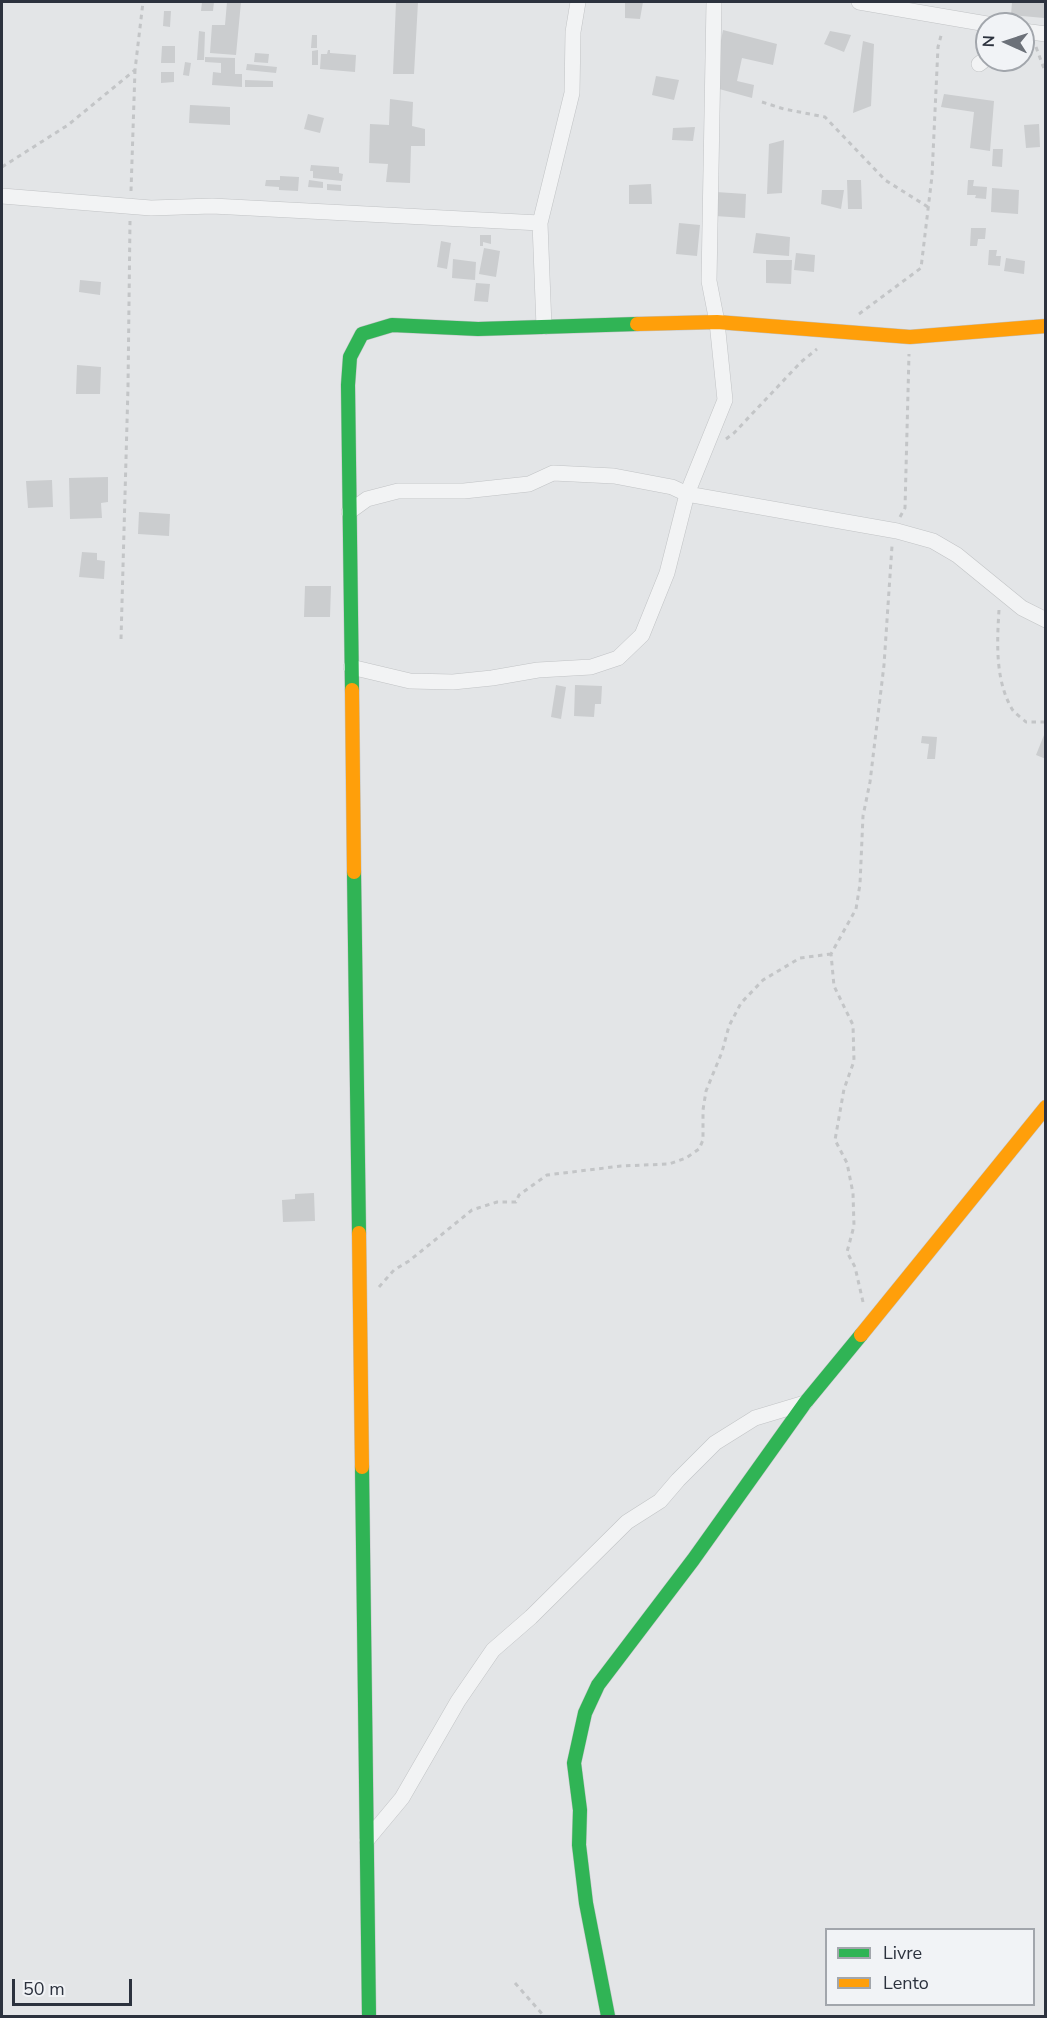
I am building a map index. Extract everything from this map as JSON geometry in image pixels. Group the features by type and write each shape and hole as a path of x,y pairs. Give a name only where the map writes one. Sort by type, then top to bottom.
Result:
{"street":[{"path":"544,327 540,223 572,93 573,33 578,2"},
{"path":"351,667 410,681 453,682 492,678 538,670 591,667 618,658 642,635 667,573 687,494 725,400 717,322 708,281 714,2"},
{"path":"859,2 938,10 975,21"},
{"path":"2,196 130,207 212,206 540,223"},
{"path":"369,2016 349,512 348,385 350,357 362,334 392,325 478,330 717,322 910,336 1046,326"},
{"path":"349,512 367,499 398,491 464,491 529,484 553,473 614,476 672,487 687,494 892,530 933,542 957,555 1022,608 1046,620"},
{"path":"608,2016 586,1903 579,1845 579,1810 574,1763 585,1713 598,1685 693,1560 805,1403 1046,1107"},
{"path":"367,1840 402,1798 458,1701 493,1650 531,1617 627,1522 660,1501 715,1443 755,1418 805,1403"}],"path":[{"path":"121,639 130,207 135,70 143,2"},
{"path":"703,455 734,433 801,362 837,331 921,268 932,176 938,10"},
{"path":"1035,39 1046,74"},
{"path":"2,167 68,125 135,70"},
{"path":"762,102 784,110 825,117 885,180 928,207"},
{"path":"864,1331 862,1296 855,1267 847,1252 854,1226 853,1193 847,1163 835,1140 844,1089 854,1061 854,1025 834,986 831,954 856,909 860,884 863,816 870,782 884,665 892,530 905,508 910,336"},
{"path":"1001,590 998,635 1000,677 1012,710 1026,722 1046,722"},
{"path":"360,1309 394,1270 409,1261 472,1209 497,1202 516,1202 519,1195 547,1175 621,1166 669,1164 686,1158 699,1149 703,1140 706,1091 722,1052 729,1026 741,1004 764,980 800,958 831,954"},
{"path":"515,1983 544,2016"}],"building":[{"path":"202,2 214,2 213,11 201,11"},
{"path":"227,2 241,2 236,55 210,53 212,25 225,25"},
{"path":"396,2 418,2 414,74 393,74"},
{"path":"625,2 643,2 640,19 625,18"},
{"path":"1012,2 1045,2 1044,18 1035,17 1035,12 1011,12"},
{"path":"164,11 171,11 170,27 163,26"},
{"path":"723,30 777,44 773,65 742,58 737,81 754,85 752,98 712,87"},
{"path":"199,31 205,32 204,60 197,60"},
{"path":"830,31 851,35 844,52 824,44"},
{"path":"312,35 317,35 317,48 311,48"},
{"path":"863,41 874,44 871,106 853,113"},
{"path":"162,46 175,46 175,63 161,63"},
{"path":"318,50 318,65 312,65 312,51"},
{"path":"328,50 330,53 356,55 355,72 320,69 321,54 327,54"},
{"path":"255,53 269,54 268,63 254,62"},
{"path":"205,57 235,58 235,74 242,74 242,87 212,85 213,72 221,73 221,63 205,62"},
{"path":"185,62 191,63 189,76 183,75"},
{"path":"247,64 277,67 276,73 246,70"},
{"path":"161,72 174,72 174,82 161,83"},
{"path":"656,76 679,80 674,100 652,95"},
{"path":"245,80 273,81 273,87 245,87"},
{"path":"944,94 994,101 990,151 970,148 974,112 941,107"},
{"path":"390,99 413,102 412,126 425,129 425,146 411,146 410,183 386,182 388,164 369,163 370,124 389,125"},
{"path":"190,105 230,107 230,125 189,123"},
{"path":"308,114 324,118 320,133 304,129"},
{"path":"1039,124 1040,147 1026,148 1024,125"},
{"path":"695,127 693,141 672,140 673,128"},
{"path":"784,140 782,193 767,194 769,144"},
{"path":"993,149 1003,149 1002,167 992,166"},
{"path":"311,165 339,167 339,173 343,174 342,181 313,178 313,171 310,171"},
{"path":"280,176 299,177 298,191 279,190 279,187 265,186 266,180 280,180"},
{"path":"309,180 323,182 323,188 308,187"},
{"path":"847,180 861,180 862,209 848,209"},
{"path":"968,180 974,180 973,186 987,187 986,199 975,198 976,195 967,195"},
{"path":"327,184 341,185 341,191 327,190"},
{"path":"651,184 652,204 629,204 629,185"},
{"path":"992,188 1019,190 1018,214 991,212"},
{"path":"822,190 844,190 841,209 821,204"},
{"path":"716,192 746,194 745,218 715,216"},
{"path":"679,223 700,225 697,256 676,254"},
{"path":"971,228 986,228 985,239 978,239 977,246 970,246"},
{"path":"756,233 790,237 789,256 753,253"},
{"path":"480,235 491,235 491,244 483,242 483,246 480,246"},
{"path":"441,241 451,243 447,269 437,267"},
{"path":"484,248 500,251 496,277 479,274"},
{"path":"989,250 997,250 996,256 1001,256 1000,266 988,265"},
{"path":"796,253 815,255 814,272 794,270"},
{"path":"1006,258 1025,261 1024,274 1004,271"},
{"path":"453,259 476,262 475,280 452,278"},
{"path":"766,260 792,260 791,284 766,283"},
{"path":"80,280 101,282 100,295 79,292"},
{"path":"476,283 490,284 488,302 474,301"},
{"path":"77,365 101,367 100,394 76,394"},
{"path":"108,477 108,502 101,503 102,518 70,519 69,478"},
{"path":"52,480 53,507 28,508 26,481"},
{"path":"139,512 170,514 169,536 138,534"},
{"path":"82,552 97,553 97,560 105,561 104,579 79,577"},
{"path":"305,586 331,586 330,617 304,617"},
{"path":"556,685 566,687 561,719 551,717"},
{"path":"575,685 602,686 601,704 595,704 594,717 574,716"},
{"path":"1046,730 1046,759 1036,755"},
{"path":"922,736 937,737 935,759 927,759 929,744 921,743"},
{"path":"314,1193 315,1221 283,1222 282,1200 295,1199 295,1194"}],"traffic: fast":[{"path":"352,690 348,385 350,357 362,334 392,325 478,329 637,324"},
{"path":"354,872 359,1233"},
{"path":"608,2016 586,1903 579,1845 580,1810 574,1763 585,1713 598,1685 693,1560 805,1403 861,1335"},
{"path":"362,1467 369,2016"}],"traffic: slow":[{"path":"637,324 717,322 910,337 1046,326"},
{"path":"352,690 354,872"},
{"path":"861,1335 1046,1107"},
{"path":"359,1233 362,1467"}]}
